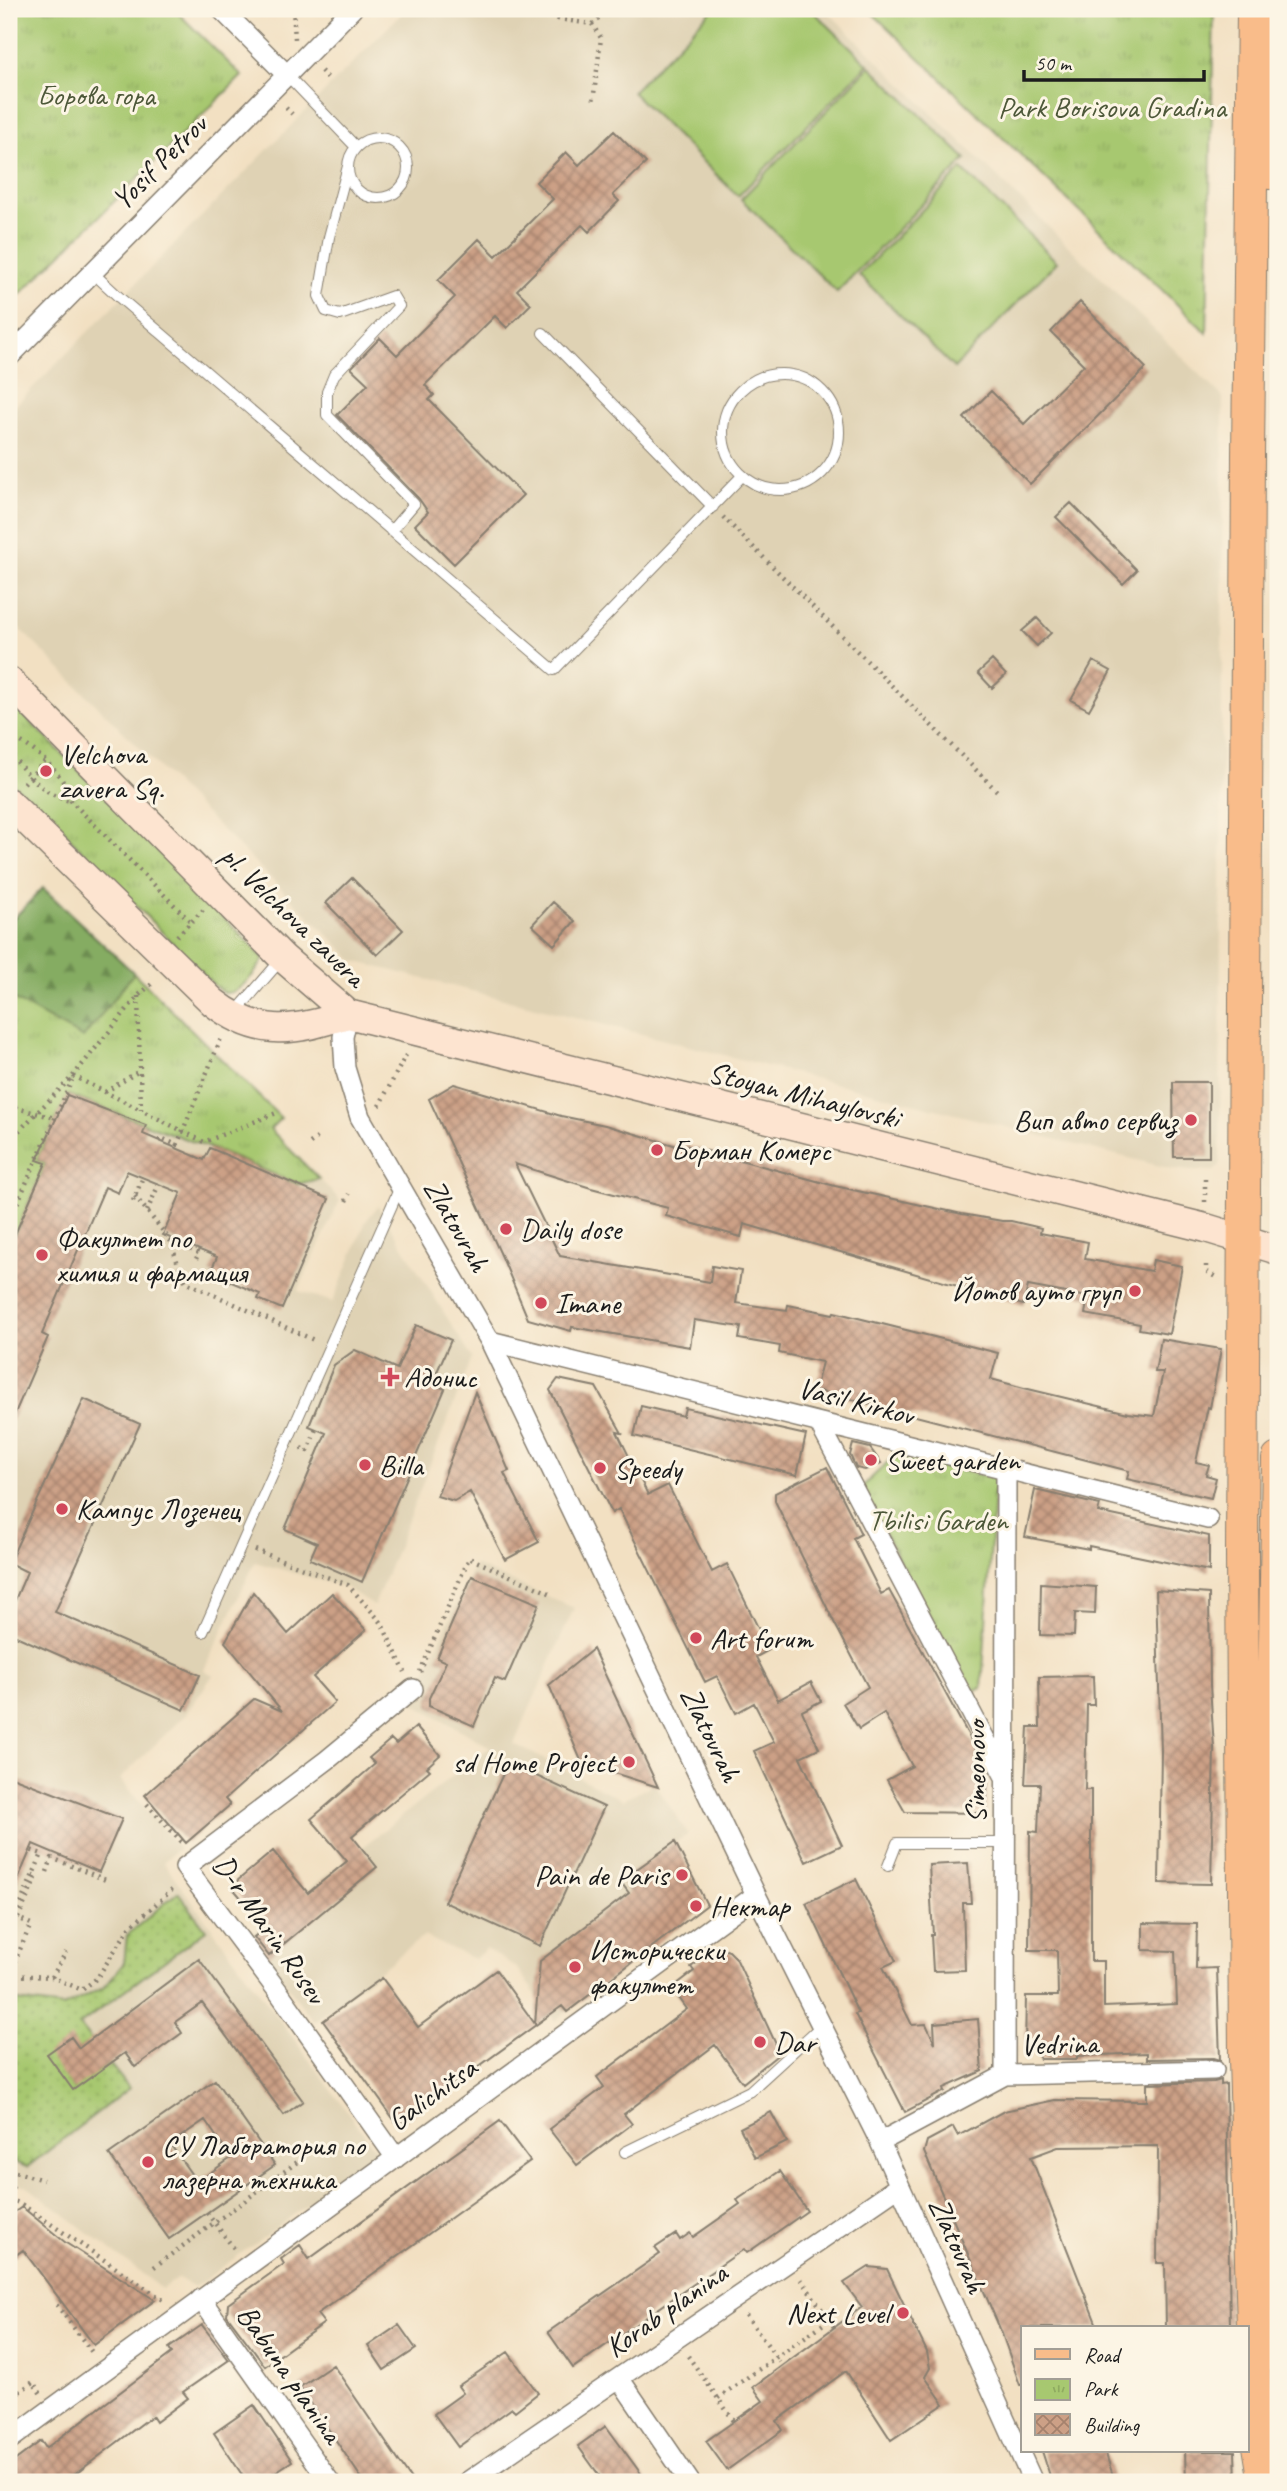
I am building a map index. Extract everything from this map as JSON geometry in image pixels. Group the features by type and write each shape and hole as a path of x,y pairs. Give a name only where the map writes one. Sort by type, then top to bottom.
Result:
{"main road":[{"path":"1253,9 1242,1568 1245,2059 1256,2428 1265,2482"},
{"path":"1248,456 1278,72 1274,9"},
{"path":"1278,1459 1272,1826 1278,2330"}],"street":[{"path":"220,9 287,75"},
{"name":"Yosif Petrov","path":"9,357 352,9"},
{"name":"pl. Velchova zavera","path":"9,681 283,958 348,1014"},
{"name":"pl. Velchova zavera","path":"12,797 162,951 213,1002 232,1017 262,1028 304,1028 348,1014"},
{"name":"Stoyan Mihaylovski","path":"348,1014 1278,1250"},
{"name":"Zlatovrah","path":"348,1014 343,1037 345,1068 360,1116 490,1341 755,1895 880,2142 1033,2482"},
{"name":"Vasil Kirkov","path":"490,1341 1208,1519"},
{"path":"819,1423 1005,1778"},
{"name":"Simeonovo","path":"1005,2075 1006,1469"},
{"name":"D-r Marin Rusev","path":"396,2158 280,1994 185,1867 327,1760 413,1689"},
{"name":"Galichitsa","path":"9,2440 755,1895"},
{"name":"Vedrina","path":"880,2142 1005,2075 1214,2070"},
{"name":"Korab planina","path":"467,2482 899,2186"},
{"name":"Babuna planina","path":"201,2299 330,2482"},
{"path":"619,2378 690,2482"}],"lane":[{"path":"287,75 356,148"},
{"path":"348,166 352,185 359,192 378,198 397,191 403,184 407,165 405,156 392,142 373,139 356,148 348,166 329,237 319,296 326,311 340,315 393,296 399,306 334,375 327,392 327,415 414,504 391,531"},
{"path":"92,272 554,670 743,477"},
{"path":"543,333 713,507"},
{"path":"771,375 800,376 817,386 830,400 838,418 839,428 835,456 824,472 808,484 790,491 771,491 752,484 743,477 727,456 722,438 723,418 731,401 744,386 771,375"},
{"path":"232,1017 283,958"},
{"path":"203,1632 400,1186"},
{"path":"888,1866 897,1843 1005,1843"},
{"path":"625,2152 750,2091 821,2026"}],"path":[{"path":"293,9 295,44"},
{"path":"547,9 558,19 593,24"},
{"path":"593,24 603,15"},
{"path":"593,24 601,38 593,102"},
{"path":"321,71 328,78"},
{"path":"286,108 292,114"},
{"path":"713,507 997,791"},
{"path":"9,736 31,748 45,761 70,791 71,800 191,922"},
{"path":"12,797 67,739"},
{"path":"9,750 31,776 60,799 71,800"},
{"path":"162,951 219,893"},
{"path":"9,1141 73,1076 138,996 153,982"},
{"path":"138,996 141,1110"},
{"path":"159,1142 161,1138 176,1147 218,1046"},
{"path":"378,1107 407,1053"},
{"path":"106,1092 140,1071"},
{"path":"73,1076 204,1142 279,1112"},
{"path":"9,1223 73,1076"},
{"path":"9,1106 55,1118"},
{"path":"310,1143 317,1138"},
{"path":"143,1177 134,1199 170,1240 186,1282 329,1346"},
{"path":"1205,1179 1205,1206"},
{"path":"147,1211 159,1184"},
{"path":"346,1201 349,1194"},
{"path":"170,1240 199,1253 196,1259"},
{"path":"242,1545 348,1584 382,1622 413,1689"},
{"path":"413,1689 469,1558 554,1595"},
{"path":"148,1804 196,1859"},
{"path":"30,1850 106,1880"},
{"path":"9,1929 42,1854"},
{"path":"47,1872 52,1858"},
{"path":"33,1875 37,1876 18,1918 31,1924 9,1975 52,1977 82,1990 97,1978 130,1927 172,1890"},
{"path":"52,1977 66,1952"},
{"path":"154,2267 300,2160"},
{"path":"9,2170 43,2180"},
{"path":"14,2185 9,2197 183,2313"},
{"path":"207,2213 239,2255"},
{"path":"789,2261 834,2327"},
{"path":"734,2299 782,2365"},
{"path":"61,2301 56,2304 106,2369"},
{"path":"718,2398 829,2320"},
{"path":"676,2339 734,2421"},
{"path":"9,2395 11,2398 24,2388"}],"shaded area":[{"path":"406,9 825,9 1223,397 1220,1165 1214,1171 1172,1169 354,961 9,618 9,412"},
{"name":"Кампус Лозенец","path":"43,888 134,973 281,1118 270,1129 340,1200 298,1291 333,1302 366,1221 378,1206 472,1358 374,1606 347,1588 255,1562 204,1670 213,1675 185,1715 120,1779 179,1848 163,1862 378,2153 195,2287 178,2278 162,2289 28,2187 9,2182 9,923"},
{"path":"474,1565 574,1608 514,1744 623,1800 655,1784 688,1834 621,1881 629,1893 582,1929 616,1974 555,2021 516,1967 486,1949 474,1959 424,1936 314,2022 250,1935 490,1747 412,1702"}],"green space":[{"name":"Борова гора","path":"9,9 174,9 242,76 9,305"},
{"path":"713,9 811,9 868,64 738,196 632,92"},
{"name":"Park Borisova Gradina","path":"868,9 1214,9 1207,333"},
{"path":"870,66 966,159 837,292 741,199"},
{"path":"962,169 1057,262 954,368 859,275"},
{"path":"9,700 264,958 240,987 228,993 214,986 48,816 9,780"},
{"path":"43,888 134,973 133,1060 83,1038 9,997 9,923"},
{"path":"134,973 281,1118 270,1129 319,1179 298,1184 68,1095 37,1160 46,1163 9,1248 9,997 83,1038"},
{"name":"Tbilisi Garden","path":"893,1457 995,1478 982,1688 969,1692 861,1488"},
{"path":"178,1892 206,1930 79,2025 129,2088 27,2167 9,2160 9,2000 63,2007 103,1988 124,1963 127,1935"}],"building":[{"path":"614,131 646,163 613,195 619,201 589,232 582,225 517,290 531,304 507,328 495,316 425,385 434,395 429,400 523,495 454,564 415,525 428,512 419,499 337,415 368,384 351,368 380,338 397,355 455,297 438,280 479,239 496,256 553,199 536,182 566,152 579,165"},
{"path":"1080,302 1146,368 1030,484 964,418 991,391 1024,424 1084,365 1051,332"},
{"path":"1071,503 1137,570 1123,584 1056,517"},
{"path":"1037,618 1051,633 1037,646 1022,631"},
{"path":"992,660 1006,675 992,688 978,673"},
{"path":"1093,661 1111,671 1089,710 1071,700"},
{"path":"352,878 403,930 377,955 326,903"},
{"path":"553,902 575,921 554,945 532,925"},
{"name":"Вип авто сервиз","path":"1173,1082 1209,1082 1209,1157 1174,1157"},
{"path":"454,1084 561,1116 605,1125 684,1148 685,1145 835,1186 1041,1228 1040,1233 1088,1242 1085,1259 1151,1271 1153,1260 1182,1266 1169,1334 1139,1329 1140,1324 1085,1314 1088,1297 1028,1286 1023,1305 744,1224 741,1237 666,1216 668,1208 515,1164 560,1256 710,1282 712,1266 741,1271 736,1303 787,1310 788,1305 833,1314 834,1312 998,1353 991,1379 1024,1388 1128,1413 1154,1416 1163,1372 1155,1372 1161,1339 1221,1349 1196,1462 1209,1465 1206,1475 1216,1478 1211,1498 1127,1479 1129,1471 815,1390 822,1362 779,1353 780,1346 739,1339 741,1327 694,1320 690,1347 572,1327 571,1331 528,1319 429,1099"},
{"name":"Факултет по химия и фармация","path":"67,1095 146,1125 143,1134 204,1160 210,1148 329,1199 282,1309 258,1299 260,1294 210,1273 217,1257 163,1235 181,1193 127,1171 118,1193 105,1187 42,1334 48,1337 9,1427 9,1248 46,1163 37,1160"},
{"path":"416,1325 451,1340 432,1383 445,1389 362,1582 310,1559 317,1543 285,1529 326,1433 309,1426 334,1365 355,1350 397,1369"},
{"path":"558,1379 596,1387 622,1433 617,1432 648,1495 668,1485 712,1572 727,1564 769,1650 756,1657 778,1700 811,1682 821,1701 802,1711 819,1748 800,1757 842,1845 806,1862 754,1751 774,1742 754,1703 736,1713 717,1676 705,1682 619,1509 612,1513 550,1390"},
{"path":"475,1392 509,1471 504,1473 539,1542 505,1560 470,1492 454,1501 437,1496"},
{"path":"84,1399 140,1424 55,1612 200,1675 184,1710 9,1633 9,1614 27,1572 9,1563"},
{"path":"641,1406 683,1416 685,1408 806,1435 797,1475 634,1436"},
{"path":"853,1444 870,1448 881,1463 865,1470 856,1468 850,1455"},
{"path":"827,1467 861,1534 853,1538 881,1594 889,1590 988,1771 986,1813 905,1812 887,1780 912,1766 884,1713 859,1729 843,1703 868,1687 775,1501 775,1493"},
{"path":"1035,1490 1100,1505 1098,1512 1209,1536 1209,1571 1089,1546 1089,1549 1025,1537"},
{"path":"472,1576 539,1604 505,1682 495,1678 474,1726 429,1706 429,1698 446,1662 437,1658"},
{"path":"1041,1583 1096,1587 1095,1614 1075,1613 1074,1636 1040,1635"},
{"path":"1156,1590 1209,1594 1214,1748 1211,1884 1159,1883 1161,1751"},
{"path":"253,1592 288,1634 332,1593 366,1630 313,1677 335,1702 225,1799 230,1805 186,1843 145,1795 254,1699 282,1711 225,1642"},
{"path":"593,1649 658,1787 582,1763 549,1685"},
{"path":"1093,1676 1094,1705 1087,1705 1085,1790 1091,1790 1091,1961 1104,1961 1104,2007 1177,2004 1175,1951 1143,1950 1143,1923 1197,1924 1196,1969 1217,1968 1220,2060 1147,2059 1147,2053 1040,2059 1033,2046 1025,2050 1026,1996 1058,1996 1057,1950 1029,1950 1030,1831 1038,1832 1040,1784 1025,1784 1028,1727 1040,1727 1039,1677"},
{"path":"416,1727 440,1755 427,1767 430,1770 352,1836 377,1867 269,1956 254,1937 266,1927 231,1886 273,1851 308,1893 347,1861 311,1819 375,1764 369,1758 391,1739 396,1744"},
{"path":"508,1763 604,1807 540,1946 444,1902"},
{"path":"9,1776 122,1819 99,1872 33,1844 9,1900"},
{"path":"675,1842 707,1905 567,2012 562,2006 398,2125 323,2021 382,1978 418,2027 496,1970 535,2024 540,1961 629,1893 620,1881"},
{"path":"968,1863 971,1903 963,1903 965,1970 933,1971 929,1865"},
{"path":"856,1879 896,1961 883,1967 912,2025 926,2024 935,2043 934,2023 978,2019 982,2071 944,2088 945,2091 905,2112 855,2014 858,2013 806,1903"},
{"path":"719,1948 729,1951 736,1958 780,2053 743,2083 715,2045 624,2114 632,2124 577,2165 549,2129 604,2087 597,2077 687,2009 672,1988 694,1971 691,1967"},
{"path":"199,1959 303,2101 284,2115 202,2003 175,2022 182,2033 135,2067 125,2053 73,2090 47,2054 71,2037 79,2048"},
{"name":"СУ Лаборатория по лазерна техника","path":"215,2080 275,2165 169,2239 109,2154","holes":["205,2120 231,2158 197,2182 170,2144"]},
{"path":"1221,2080 1221,2085 1226,2084 1230,2326 1166,2326 1165,2263 1157,2263 1158,2146 1058,2147 1031,2157 1097,2326 1021,2326 1020,2385 1001,2331 924,2152 927,2141 953,2127 958,2136 1004,2111 1055,2100 1147,2101 1147,2084"},
{"path":"771,2112 787,2142 755,2158 740,2128"},
{"path":"500,2121 530,2161 317,2314 324,2323 265,2366 227,2315 228,2304 284,2264 281,2259 300,2245 309,2259"},
{"path":"780,2171 807,2211 747,2253 744,2249 573,2368 548,2332 660,2254 655,2248 676,2234 680,2240 690,2233 693,2237 740,2204 737,2200"},
{"path":"22,2207 66,2243 155,2300 94,2345 23,2250 9,2260 9,2216"},
{"path":"869,2267 887,2269 927,2352 930,2368 925,2377 944,2404 891,2440 846,2371 777,2421 783,2430 727,2470 706,2441 763,2401 753,2387 862,2307 844,2283"},
{"path":"202,2325 229,2360 183,2392 188,2398 156,2422 152,2416 65,2482 9,2482 9,2465 41,2441 46,2448 172,2353 169,2348"},
{"path":"399,2325 416,2349 384,2370 368,2346"},
{"path":"508,2352 538,2393 515,2411 512,2408 458,2447 434,2414 463,2393 458,2386"},
{"path":"333,2365 413,2482 364,2482 300,2387"},
{"path":"254,2405 292,2461 260,2482 247,2482 214,2433"},
{"path":"606,2426 647,2482 604,2482 578,2446"},
{"path":"1042,2452 1105,2452 1115,2482 1052,2482"},
{"path":"1185,2452 1235,2452 1236,2482 1186,2482"}],"place":[{"name":"Velchova zavera Sq.","path":"46,771"},
{"name":"Вип авто сервиз","path":"1191,1120"},
{"name":"Борман Комерс","path":"657,1150"},
{"name":"Daily dose","path":"506,1229"},
{"name":"Факултет по химия и фармация","path":"42,1255"},
{"name":"Йотов ауто груп","path":"1135,1291"},
{"name":"Imane","path":"541,1303"},
{"name":"Адонис","path":"390,1377"},
{"name":"Sweet garden","path":"871,1460"},
{"name":"Billa","path":"365,1465"},
{"name":"Speedy","path":"600,1468"},
{"name":"Кампус Лозенец","path":"62,1509"},
{"name":"Art forum","path":"696,1638"},
{"name":"sd Home Project","path":"629,1762"},
{"name":"Pain de Paris","path":"682,1875"},
{"name":"Нектар","path":"696,1906"},
{"name":"Исторически факултет","path":"575,1967"},
{"name":"Dar","path":"760,2042"},
{"name":"СУ Лаборатория по лазерна техника","path":"148,2162"},
{"name":"Next Level","path":"903,2313"}]}
